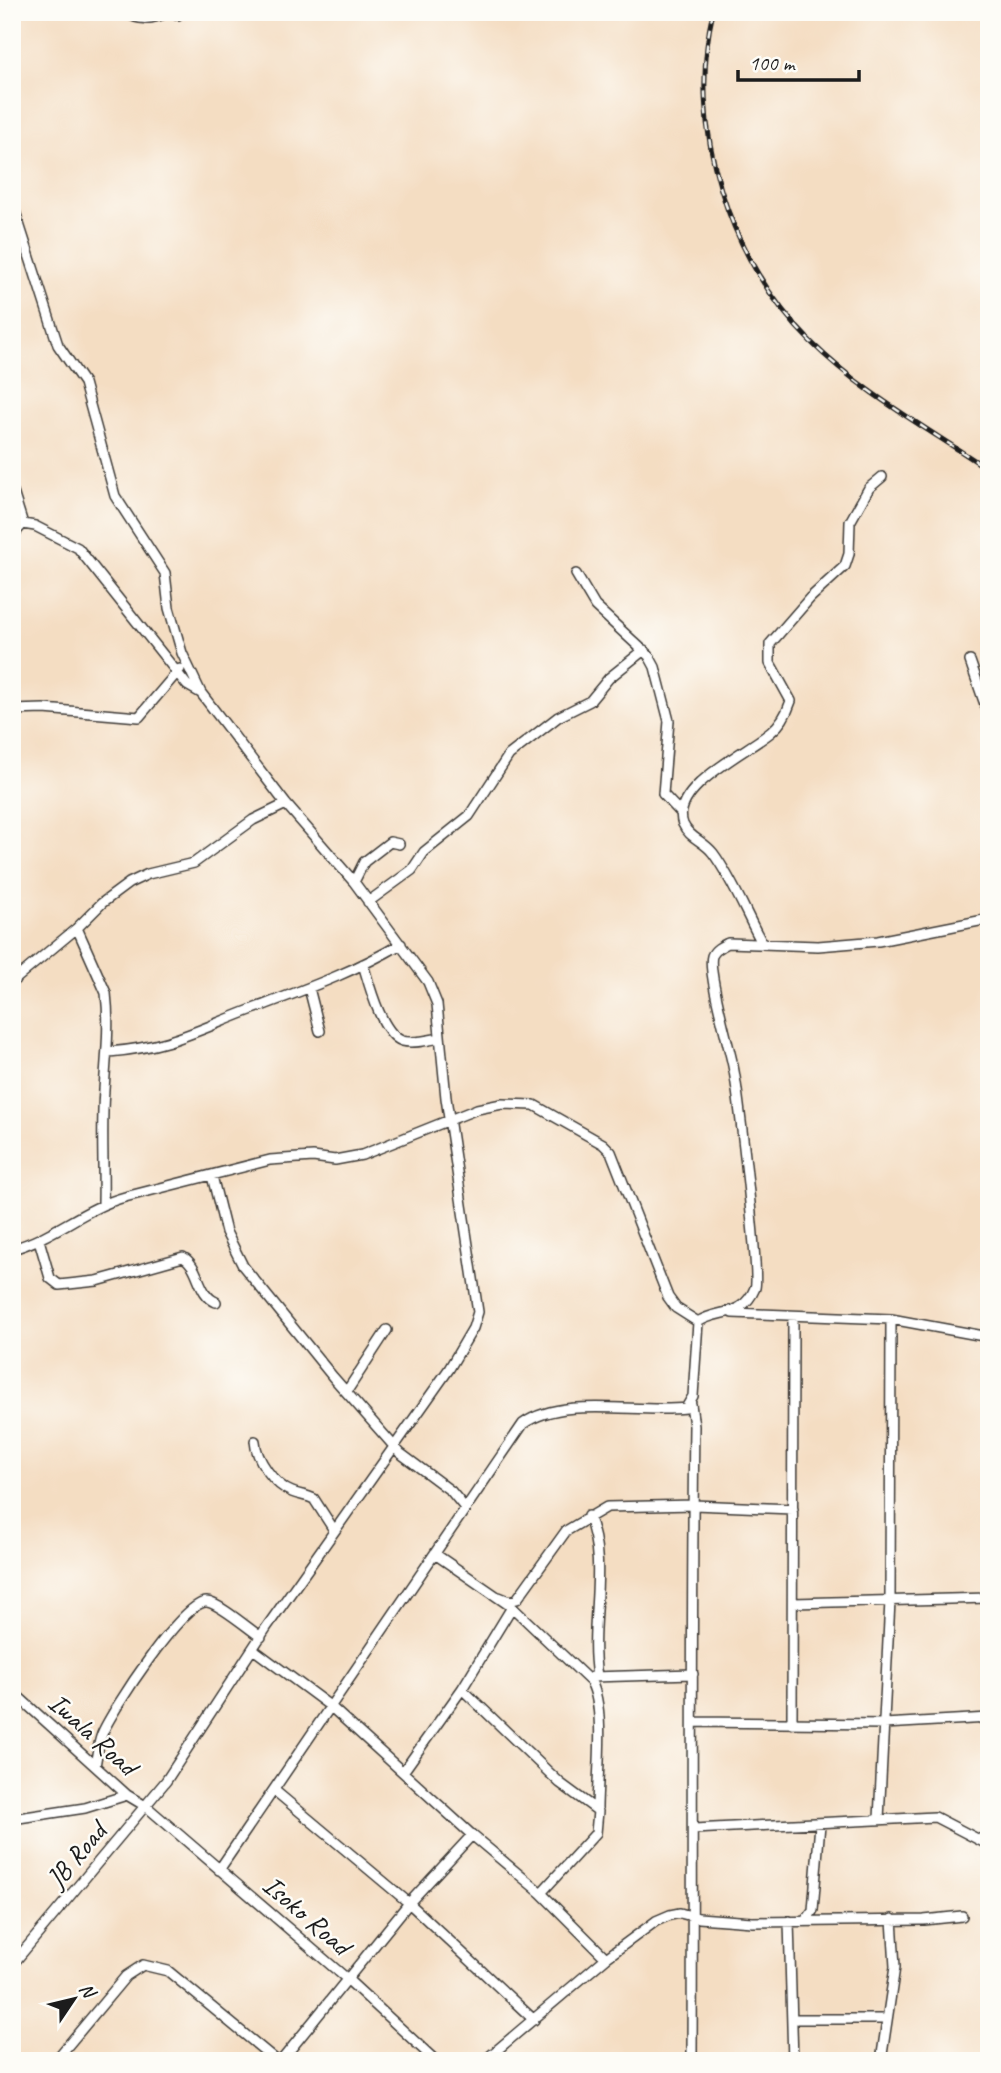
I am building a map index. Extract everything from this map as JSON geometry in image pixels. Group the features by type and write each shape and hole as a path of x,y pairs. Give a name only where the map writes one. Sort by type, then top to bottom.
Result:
{"street":[{"path":"125,12 138,19 174,13"},
{"path":"12,202 58,345 77,368 84,383 115,496 165,573 169,608 187,665 201,693"},
{"path":"680,812 684,802 702,782 769,734 784,717 791,701 770,663 770,644 810,598 845,566 849,554 850,522 869,488 882,477"},
{"path":"12,489 23,524"},
{"path":"23,524 35,526 78,548 187,685 201,693"},
{"path":"12,536 23,524"},
{"path":"576,574 595,606 644,650 655,667 668,713 663,794 680,812 686,830 706,845 725,871 762,943"},
{"path":"368,902 412,870 424,852 469,816 509,755 558,717 590,701 609,678 644,650"},
{"path":"970,661 989,716"},
{"path":"12,710 44,709 139,717 178,671 187,665"},
{"name":"JB Road","path":"12,1965 147,1807 334,1530 449,1370 477,1318 436,1004 428,982 354,882 286,804 201,693"},
{"path":"12,982 77,928 102,902 128,883 148,874 194,863 253,820 286,804"},
{"path":"354,882 364,862 390,842 399,844"},
{"path":"732,1313 752,1294 757,1281 757,1269 737,1090 712,957 717,949 728,943 818,946 878,941 989,919"},
{"path":"77,928 106,993 109,1052 103,1102 103,1203"},
{"path":"109,1052 167,1044 309,988 401,944"},
{"path":"363,964 380,1015 393,1036 404,1042 440,1038"},
{"path":"309,988 320,1031"},
{"path":"12,1249 39,1240 103,1203 281,1158 313,1157 335,1160 362,1155 482,1107 528,1104 603,1144 616,1160 668,1297 676,1308 698,1322 732,1313 891,1319 989,1337"},
{"path":"212,1176 226,1232 243,1266 394,1445 408,1460 451,1491 465,1508"},
{"path":"39,1240 50,1278 60,1285 97,1281 183,1257 188,1260 206,1295 216,1301"},
{"path":"792,1724 793,1317"},
{"path":"879,1819 890,1601 891,1319"},
{"path":"692,2061 690,1916 694,1829 694,1426 691,1404 698,1322"},
{"path":"347,1391 387,1330"},
{"path":"219,1870 511,1439 533,1417 547,1412 580,1409 677,1409 691,1404"},
{"path":"255,1441 258,1455 274,1476 290,1491 314,1499 334,1530"},
{"path":"499,1597 512,1601 520,1596 566,1531 611,1506 694,1505 793,1509"},
{"path":"541,1893 596,1833 600,1820 597,1808 597,1706 592,1677 598,1549 589,1516"},
{"path":"435,1554 512,1607 592,1677 693,1674"},
{"path":"793,1603 989,1598"},
{"path":"95,1766 103,1733 156,1649 171,1628 199,1603 211,1603 261,1637"},
{"path":"403,1772 462,1689 512,1607"},
{"path":"253,1649 330,1706 472,1835 541,1893 606,1958"},
{"path":"462,1689 560,1783 597,1808"},
{"name":"Iwala Road","path":"12,1691 127,1795 147,1807"},
{"path":"693,1723 884,1724 989,1718"},
{"path":"274,1790 409,1903 534,2020"},
{"path":"12,1819 85,1808 127,1795"},
{"name":"Isoko Road","path":"147,1807 346,1978 436,2061"},
{"path":"694,1829 747,1824 820,1824 935,1817 989,1845"},
{"path":"805,1921 813,1910 820,1824"},
{"path":"55,2061 120,1982 143,1965 168,1971 279,2061 409,1903 472,1835"},
{"path":"484,2061 606,1958 656,1921 680,1913 690,1916 789,1922 962,1916"},
{"path":"881,2061 895,1967 892,1919"},
{"path":"789,1922 793,2061"},
{"path":"793,2019 886,2018"}],"railway":[{"path":"713,12 706,56 705,100 710,145 736,232 757,272 782,309 811,342 852,378 989,470"}]}
